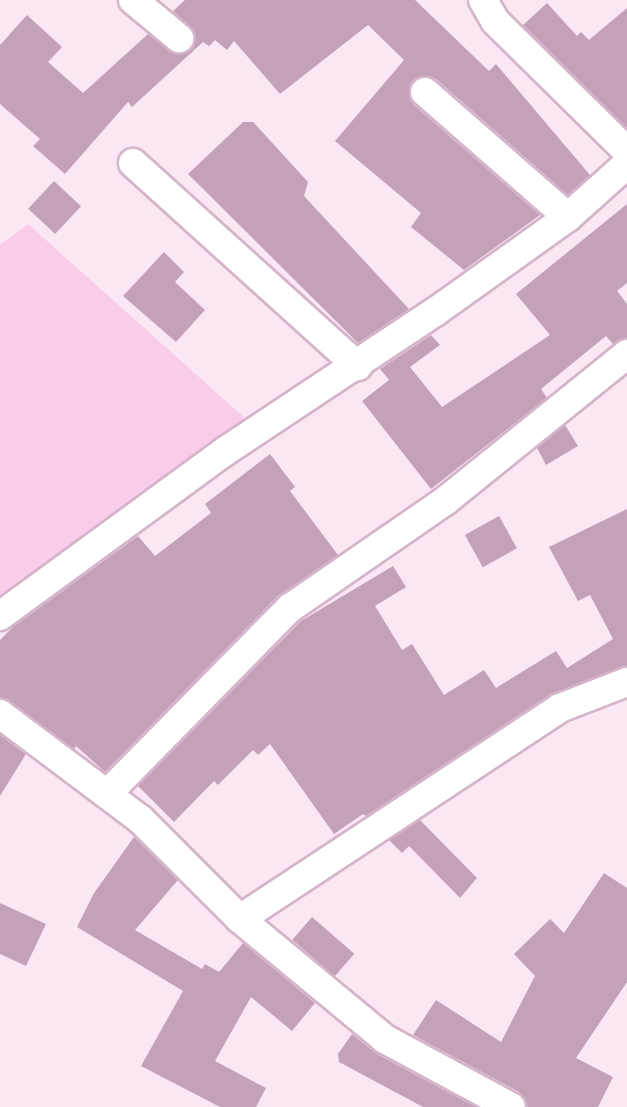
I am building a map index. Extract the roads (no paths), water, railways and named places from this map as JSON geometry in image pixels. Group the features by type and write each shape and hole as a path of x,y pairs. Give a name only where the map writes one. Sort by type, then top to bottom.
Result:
{"street":[{"path":"132,0 179,38"},
{"path":"484,0 495,21 627,152"},
{"path":"425,92 568,217"},
{"path":"133,163 358,366"},
{"path":"0,616 224,452 358,366 568,217 627,164"},
{"path":"108,793 290,608 445,502 627,354"},
{"path":"240,919 560,708 627,682"},
{"path":"0,714 108,793 240,919 385,1039 511,1107"}]}
